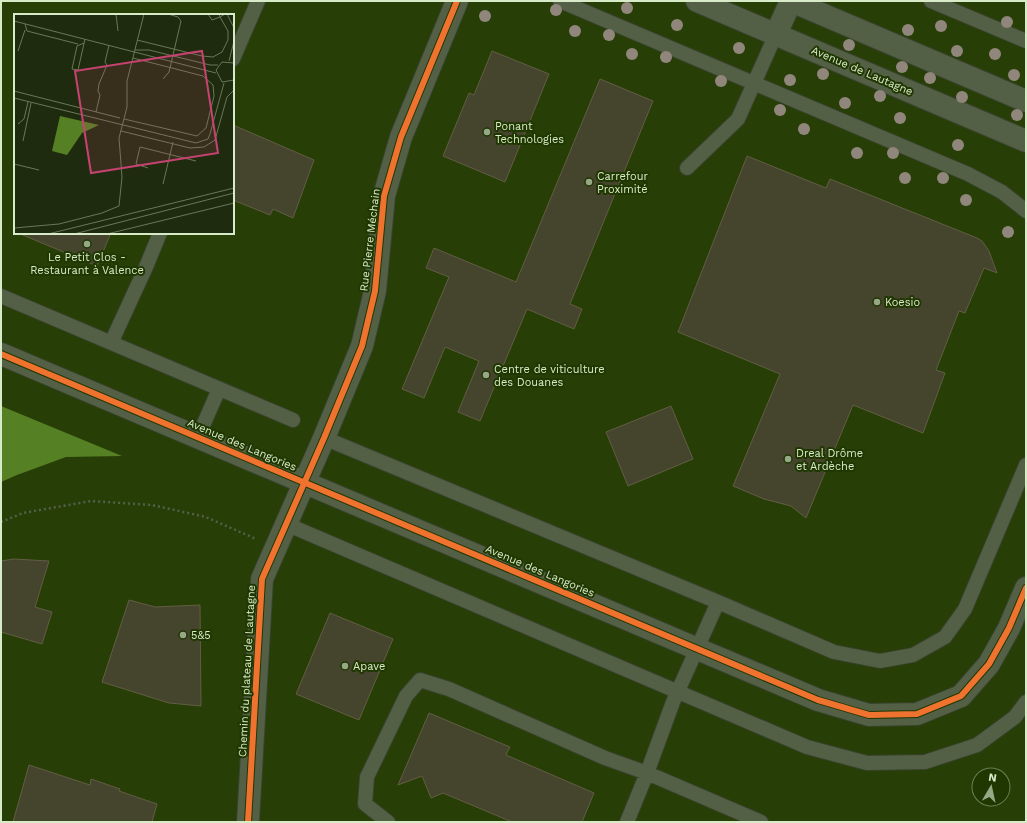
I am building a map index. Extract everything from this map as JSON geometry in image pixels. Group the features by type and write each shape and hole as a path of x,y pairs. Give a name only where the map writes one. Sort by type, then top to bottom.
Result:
{"street":[{"name":"Rue Pierre Méchain","path":"304,482 362,346 375,291 384,196 401,137 458,1"},
{"name":"Avenue de Lautagne","path":"697,1 1026,142"},
{"path":"776,34 791,1 1026,101"},
{"name":"Avenue des Langories","path":"1,354 198,436 818,700 869,715 917,714 961,696 989,664 1009,628 1026,588"},
{"name":"Chemin du plateau de Lautagne","path":"248,822 262,578 304,482"}],"lane":[{"path":"234,57 258,1"},
{"path":"560,1 968,174 1002,192 1026,211"},
{"path":"931,1 1026,41"},
{"path":"687,168 738,118 776,34"},
{"path":"111,343 160,234"},
{"path":"1,296 293,420"},
{"path":"198,436 219,389"},
{"path":"324,438 718,602 834,652 880,661 913,655 944,637 965,609 1026,464"},
{"path":"286,524 807,747 867,763 925,762 977,745 1015,718 1026,702"},
{"path":"627,822 678,692 718,602"},
{"path":"388,822 365,804 367,777 406,696 420,680 449,689 605,758 647,773 761,822"}],"path":[{"path":"1,522 24,513 91,502 152,505 206,517 276,548"}],"shaded area":[{"path":"1,1 1026,1 1026,822 1,822"},
{"path":"1,406 122,456 66,457 1,482"}],"building":[{"name":"Ponant Technologies","path":"492,51 549,74 505,182 443,156 469,93 474,95"},
{"path":"600,79 653,101 570,304 582,309 574,329 527,309 480,421 458,412 479,361 445,347 424,398 402,389 449,277 426,268 434,248 516,282"},
{"path":"234,125 314,160 293,218 273,209 270,215 234,200"},
{"path":"747,156 826,188 830,179 977,238 982,241 989,251 997,273 984,268 965,313 959,311 936,370 945,373 923,433 853,405 806,518 791,506 764,499 733,486 780,374 678,332"},
{"path":"20,234 111,234 97,266"},
{"path":"671,406 693,459 628,486 606,432"},
{"path":"14,559 49,561 35,607 52,612 42,644 1,632 1,561"},
{"path":"129,600 155,607 200,605 201,706 169,703 102,682"},
{"name":"Apave","path":"330,613 393,639 359,720 296,694"},
{"path":"429,713 510,747 506,755 594,793 582,822 512,822 443,793 431,798 422,776 398,785"},
{"path":"29,765 90,785 91,779 120,789 119,791 157,804 152,822 13,822"}],"cycle path":[{"path":"248,822 262,579 324,438 362,346 375,291 384,196 401,137 457,1"},
{"path":"1,354 818,700 869,715 917,714 961,696 989,664 1009,628 1026,588"}],"place":[{"name":"Ponant Technologies","path":"487,132"},
{"name":"Carrefour Proximité","path":"589,182"},
{"name":"Le Petit Clos - Restaurant à Valence","path":"87,244"},
{"name":"Koesio","path":"877,302"},
{"name":"Centre de viticulture des Douanes","path":"486,375"},
{"name":"Dreal Drôme et Ardèche","path":"788,459"},
{"name":"5&5","path":"183,635"},
{"name":"Apave","path":"345,666"}]}
